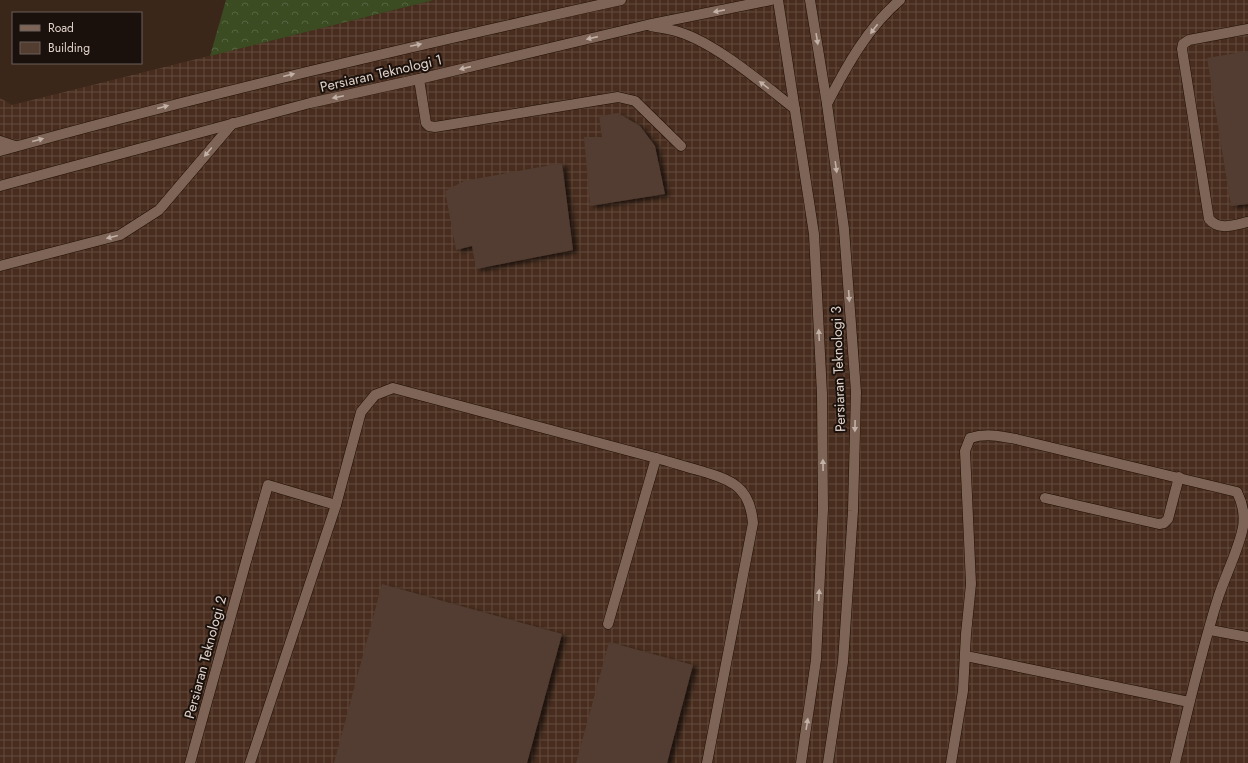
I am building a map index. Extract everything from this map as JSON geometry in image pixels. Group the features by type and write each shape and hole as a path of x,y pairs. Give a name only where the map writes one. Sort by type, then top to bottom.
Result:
{"street":[{"name":"Persiaran Teknologi 1","path":"0,151 193,99 293,74 621,0"},
{"name":"Persiaran Teknologi 1","path":"0,186 310,103 647,25 771,0"},
{"name":"Persiaran Teknologi 3","path":"778,0 814,234 822,394 823,486 816,660 801,763"},
{"name":"Persiaran Teknologi 3","path":"810,0 827,104 844,229 856,392 853,512 843,662 828,763"},
{"path":"827,104 845,70 887,11 900,0"},
{"path":"647,25 679,32 702,43 738,65 795,109"},
{"path":"1248,30 1188,40 1183,44 1182,49 1209,219 1214,225 1221,227 1248,222"},
{"path":"419,79 426,123 429,126 435,127 618,97 635,101 681,146"},
{"path":"0,266 120,235 159,210 233,123"},
{"path":"0,141 15,146"},
{"path":"250,763 336,504 361,412 375,396 394,388 656,458 727,479 739,487 748,498 752,510 753,523 707,763"},
{"path":"951,763 963,691 971,584 965,451 970,438 982,435 996,435 1179,477 1237,492 1242,503 1244,516 1242,529 1218,599 1189,702 1175,763"},
{"path":"608,624 656,458"},
{"path":"1045,498 1159,524 1164,523 1168,519 1179,477"},
{"name":"Persiaran Teknologi 2","path":"190,763 268,485 336,504"},
{"path":"1210,630 1248,637"},
{"path":"966,656 1189,702"}],"shaded area":[{"path":"434,0 1248,0 1248,763 0,763 0,98 12,105"}],"green space":[{"path":"226,0 434,0 210,56"}],"building":[{"path":"1248,51 1248,204 1231,206 1207,58"},
{"path":"618,113 640,126 655,146 665,194 590,206 584,137 602,137 599,116"},
{"path":"562,163 573,250 476,269 472,246 456,250 445,191 464,181"},
{"path":"382,584 562,634 527,763 334,763"},
{"path":"609,642 693,665 667,763 576,763"}]}
